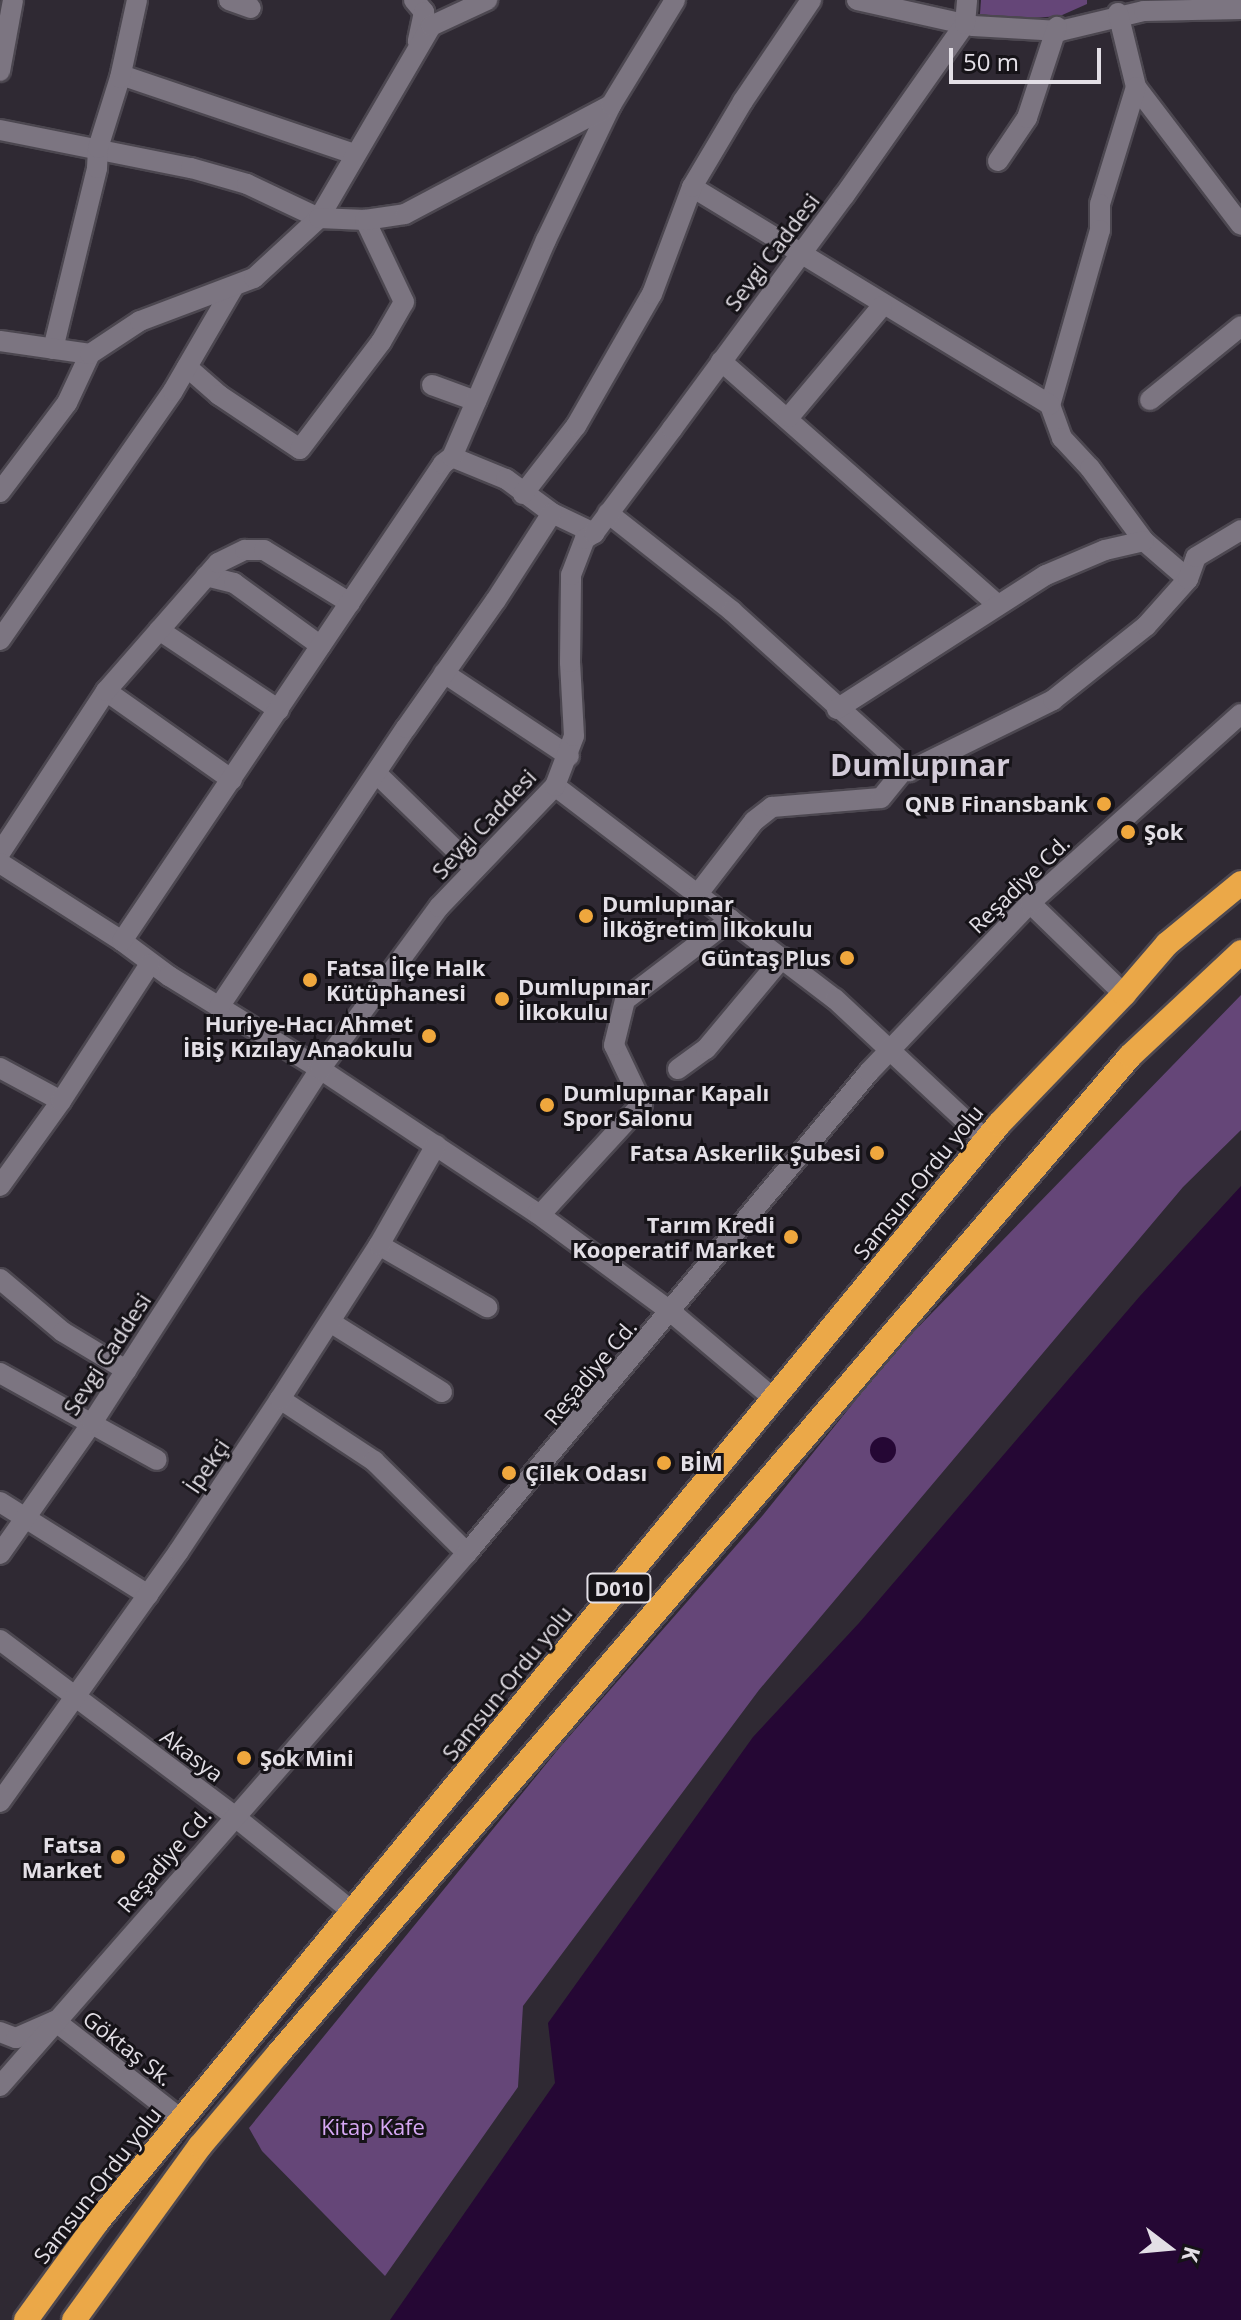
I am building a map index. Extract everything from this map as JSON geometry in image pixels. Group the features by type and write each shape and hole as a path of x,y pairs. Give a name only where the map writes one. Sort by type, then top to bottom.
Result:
{"highway":[{"name":"Samsun-Ordu yolu","path":"26,2320 98,2221 986,1140 1167,944 1241,883"},
{"name":"D010","path":"74,2320 200,2146 298,2030 1130,1056 1241,952"}],"street":[{"path":"0,71 13,0"},
{"path":"53,349 97,168 98,148 121,75 137,0"},
{"path":"229,0 251,8"},
{"path":"414,0 424,12 417,45"},
{"path":"0,492 67,403 90,354 140,321 254,278 319,218 417,45 431,26 487,0"},
{"path":"122,941 443,464 452,457 546,240 611,105 675,0"},
{"path":"523,494 576,426 652,294 692,187 743,101 811,0"},
{"path":"857,0 965,23 1057,29 1144,11 1241,8"},
{"path":"877,0 965,23"},
{"path":"965,23 967,0"},
{"path":"1118,15 1136,87 1241,225"},
{"name":"Sevgi Caddesi","path":"0,1554 92,1423 320,1069 439,907 555,786 569,756 574,736 570,662 571,575 585,539 594,533 801,254 965,23"},
{"path":"998,161 1027,118 1057,29"},
{"path":"121,75 355,154"},
{"path":"1136,87 1100,204 1100,230 1050,405 1062,438 1090,468 1144,541 1188,579"},
{"path":"0,130 98,148 247,184 319,218 365,220 405,214 611,105"},
{"path":"692,187 882,306 1050,405"},
{"path":"187,367 219,395 300,449 381,342 404,302 365,220"},
{"path":"0,640 187,367 233,288"},
{"path":"789,417 882,306"},
{"path":"1150,400 1241,326"},
{"path":"0,341 90,354"},
{"path":"721,361 789,417 997,604"},
{"path":"432,385 476,401"},
{"path":"452,457 506,479 552,513 594,533"},
{"path":"219,1007 552,513"},
{"path":"608,513 732,611 909,771 1053,700 1146,626 1188,579 1196,557 1241,530"},
{"path":"837,709 1046,575 1105,550 1144,541"},
{"path":"0,853 106,691 218,563 245,550 264,550 350,603"},
{"path":"206,576 234,583 321,646"},
{"path":"159,630 279,710"},
{"path":"444,673 569,756"},
{"path":"106,691 232,780"},
{"name":"Reşadiye Cd.","path":"0,2086 467,1553 890,1050 1030,903 1241,714"},
{"path":"697,895 754,821 772,807 881,798 905,768"},
{"path":"378,775 475,869"},
{"path":"555,786 782,958 890,1050 986,1140"},
{"path":"0,863 122,941 150,964 320,1069 540,1215 670,1311 774,1399"},
{"path":"1030,903 1124,994"},
{"path":"540,1215 642,1104 614,1045 625,1000 731,919"},
{"path":"678,1069 706,1049 782,958"},
{"path":"0,1186 61,1101 150,964"},
{"path":"0,1068 61,1101"},
{"name":"İpekçi","path":"0,1802 148,1595 280,1399 379,1245 436,1145"},
{"path":"379,1245 487,1307"},
{"path":"0,1279 63,1332 126,1370"},
{"path":"330,1322 442,1392"},
{"path":"0,1373 157,1460"},
{"path":"280,1399 374,1461 467,1553"},
{"path":"0,1502 148,1595"},
{"name":"Akasya","path":"0,1640 234,1816 353,1912"},
{"name":"Göktaş Sk.","path":"0,2032 16,2038 55,2021 181,2119"}],"green space":[{"path":"981,0 1087,0 1087,4 1060,16 1018,19 980,14"},
{"name":"Kitap Kafe","path":"1241,995 1241,1130 1183,1187 759,1690 523,2006 518,2087 385,2276 262,2151 249,2128 560,1747 763,1515 896,1350"}],"shaded area":[{"path":"1241,1186 1241,2320 390,2320 555,2083 548,2023 753,1737 859,1623 1140,1296"},
{"path":"883,1437 892,1441 896,1450 892,1459 883,1463 874,1459 870,1450 874,1441"}],"place":[{"name":"QNB Finansbank","path":"1104,804"},
{"name":"Şok","path":"1128,832"},
{"name":"Dumlupınar İlköğretim İlkokulu","path":"586,916"},
{"name":"Güntaş Plus","path":"847,958"},
{"name":"Fatsa İlçe Halk Kütüphanesi","path":"310,980"},
{"name":"Dumlupınar İlkokulu","path":"502,999"},
{"name":"Huriye-Hacı Ahmet İBİŞ Kızılay Anaokulu","path":"429,1036"},
{"name":"Dumlupınar Kapalı Spor Salonu","path":"547,1105"},
{"name":"Fatsa Askerlik Şubesi","path":"877,1153"},
{"name":"Tarım Kredi Kooperatif Market","path":"791,1237"},
{"name":"BİM","path":"664,1463"},
{"name":"Çilek Odası","path":"509,1473"},
{"name":"Şok Mini","path":"244,1758"},
{"name":"Fatsa Market","path":"118,1857"}],"district":[{"name":"Dumlupınar","path":"920,765"}]}
